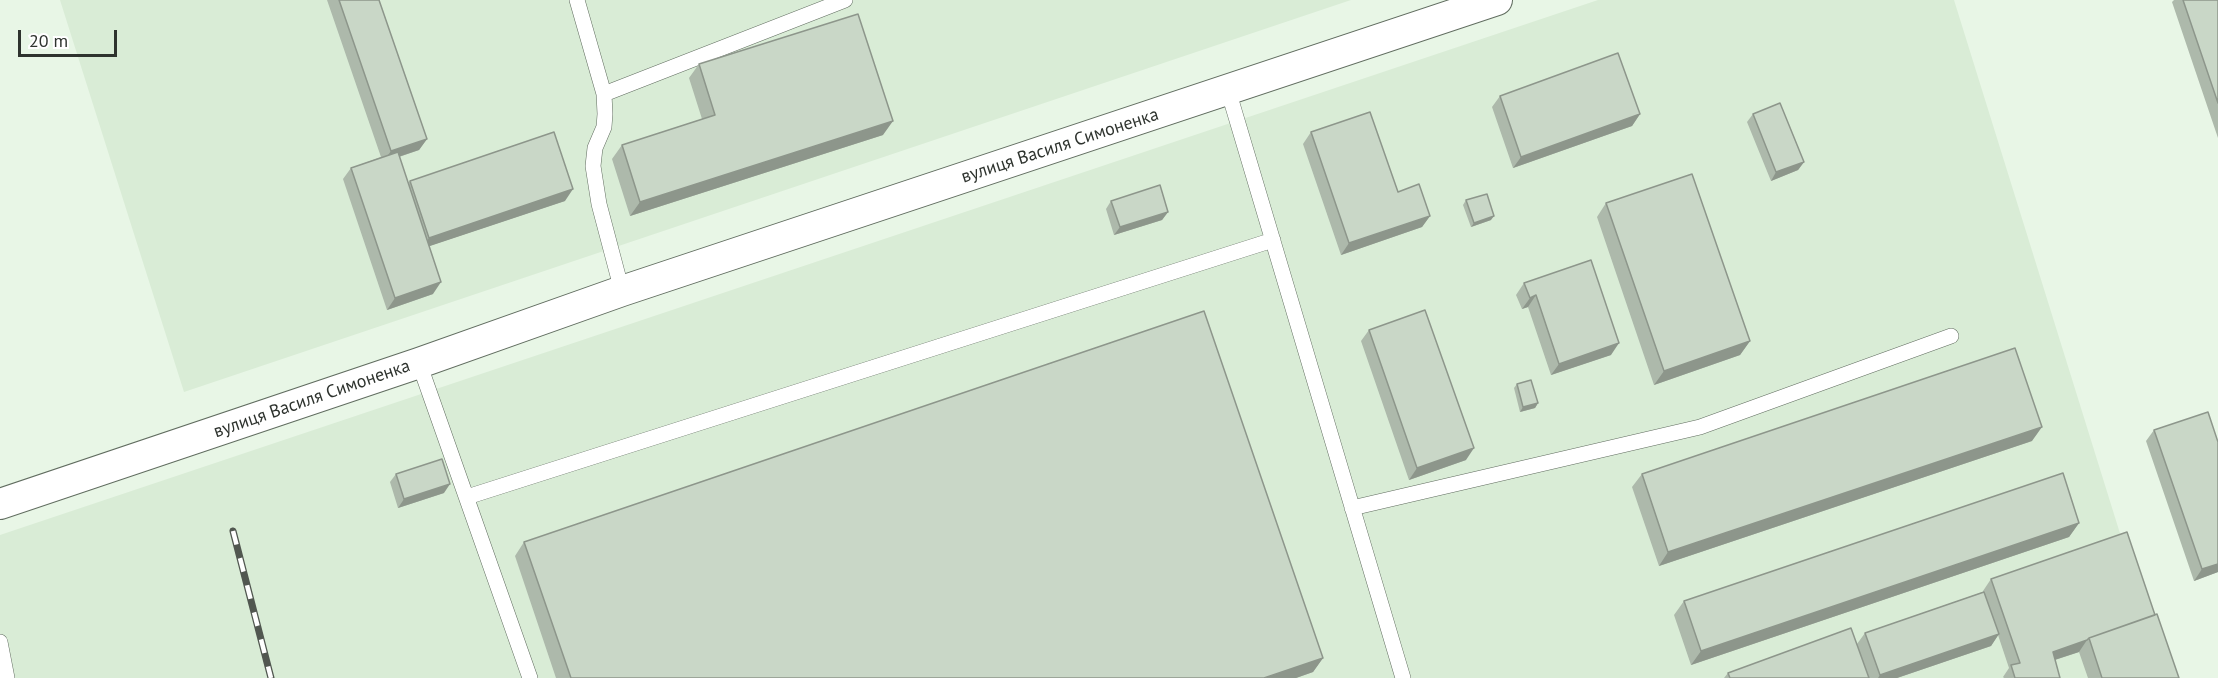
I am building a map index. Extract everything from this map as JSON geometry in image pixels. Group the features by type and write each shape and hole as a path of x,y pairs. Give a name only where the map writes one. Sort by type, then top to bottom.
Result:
{"street":[{"name":"вулиця Василя Симоненка","path":"0,504 419,363 622,291 1497,0"}],"lane":[{"path":"577,0 604,94 604,127 595,148 593,166 599,204 622,291"},
{"path":"604,94 845,0"},
{"path":"1228,90 1403,678"},
{"path":"467,497 1273,240"},
{"path":"1352,508 1700,427 1951,336"},
{"path":"419,363 530,678"},
{"path":"0,642 7,678"}],"shaded area":[{"path":"60,0 1351,0 184,392"},
{"path":"1598,0 1954,0 2165,678 0,678 0,535"}],"building":[{"path":"339,0 379,0 427,139 391,151"},
{"path":"2183,0 2218,0 2218,103"},
{"path":"858,14 893,121 640,202 622,145 715,115 699,64"},
{"path":"1618,53 1640,114 1521,157 1500,96"},
{"path":"1780,103 1804,162 1776,172 1753,114"},
{"path":"1370,112 1398,192 1419,184 1430,216 1349,243 1311,132"},
{"path":"554,132 573,189 429,238 410,181"},
{"path":"398,152 441,282 395,298 351,168"},
{"path":"1692,174 1750,341 1664,371 1606,203"},
{"path":"1160,185 1168,212 1120,227 1111,201"},
{"path":"1487,194 1494,216 1474,223 1466,200"},
{"path":"1591,260 1619,343 1559,364 1536,295 1530,298 1524,283"},
{"path":"1425,310 1474,448 1417,468 1369,330"},
{"path":"1204,311 1323,658 1264,678 571,678 524,542"},
{"path":"2015,348 2042,427 1668,552 1642,474"},
{"path":"1531,380 1538,403 1523,407 1517,384"},
{"path":"2208,412 2218,442 2218,564 2202,569 2154,430"},
{"path":"442,459 450,484 404,499 396,474"},
{"path":"2063,473 2079,523 1701,651 1684,601"},
{"path":"2127,532 2155,615 2053,652 2060,678 2015,678 2011,665 2020,663 1991,579"},
{"path":"1984,592 1999,634 1880,675 1865,633"},
{"path":"2157,614 2179,678 2102,678 2089,638"},
{"path":"1851,628 1869,678 1730,678 1728,673"}],"railway":[{"path":"233,531 271,678"}]}
